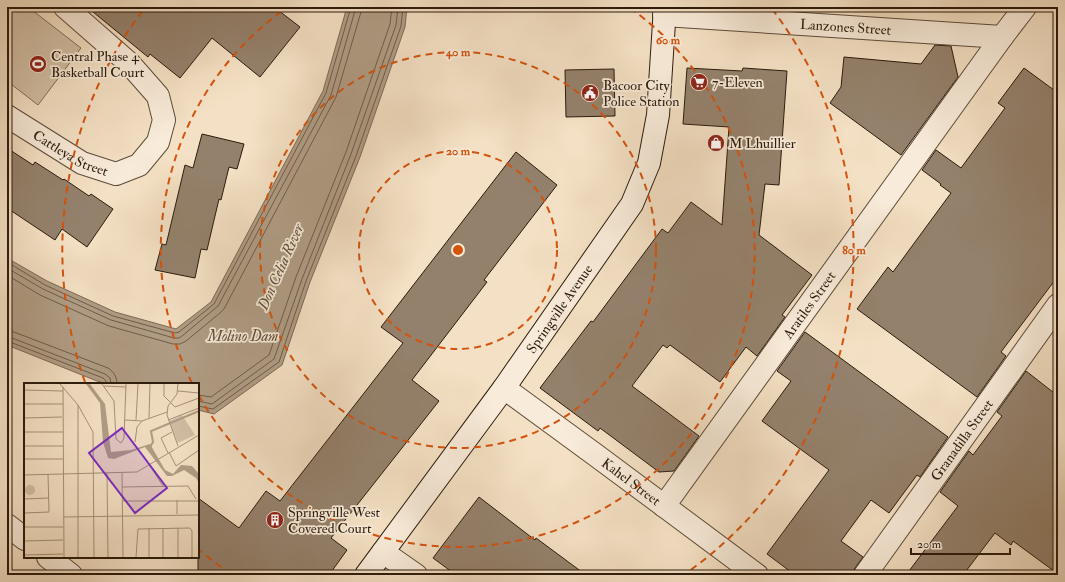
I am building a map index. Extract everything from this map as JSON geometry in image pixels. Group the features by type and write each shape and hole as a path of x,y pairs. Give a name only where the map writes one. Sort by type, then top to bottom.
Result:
{"street":[{"name":"Cattleya Street","path":"7,116 82,163 116,174 139,165 158,142 164,120 158,96 129,63 65,7"},
{"name":"Aratiles Street","path":"664,506 1025,7"},
{"name":"Lanzones Street","path":"664,11 1002,37"},
{"name":"Springville Avenue","path":"366,575 504,388 632,204 649,163 658,115 664,11"},
{"name":"Granadilla Street","path":"865,575 1058,305"},
{"name":"Kahel Street","path":"504,388 757,575"},
{"path":"7,525 24,538"},
{"path":"383,552 416,575"},
{"path":"49,558 72,575"}],"shaded area":[{"name":"Central Phase 4 Basketball Court","path":"7,7 28,7 81,48 38,105 7,81"}],"water":[{"name":"Molino Dam","path":"347,7 407,7 405,27 360,157 310,282 282,365 214,414 199,410 199,383 104,383 7,345 7,258 47,281 115,312 176,329 211,302 323,91"}],"building":[{"path":"87,7 274,7 300,27 260,77 212,38 180,78 150,54 148,57"},
{"path":"935,45 951,46 958,77 901,155 830,103 841,87 844,57 921,64"},
{"path":"687,68 742,71 743,68 787,71 779,185 765,184 759,235 812,275 782,315 785,317 757,356 746,347 720,382 670,345 667,348 663,345 632,386 699,436 674,471 659,472 600,428 598,431 540,388 591,321 593,322 662,229 668,233 691,202 722,225 729,127 683,124"},
{"path":"1024,68 1058,93 1058,276 1001,352 1006,356 977,397 857,309 888,267 893,272 951,193 922,170 936,150 961,168 1005,108 998,103"},
{"name":"Bacoor City Police Station","path":"614,69 615,116 566,117 565,70"},
{"path":"202,134 244,144 237,169 229,167 221,200 219,199 207,250 201,249 195,278 155,270 162,244 166,245 185,165 193,168"},
{"path":"7,148 33,165 35,162 89,196 91,194 113,209 87,247 62,229 55,240 7,208"},
{"path":"516,152 557,185 484,280 487,282 412,380 439,401 331,538 347,550 329,575 198,575 199,499 239,528 266,491 280,501 403,343 381,327"},
{"path":"805,332 948,437 920,477 917,475 889,513 871,500 841,541 863,557 855,568 853,575 795,575 767,554 829,470 762,421 791,381 777,371"},
{"path":"1026,371 1058,396 1058,574 1013,541 1011,545 995,533 963,575 906,575 958,506 940,492 969,451 973,455 1002,416 997,412"},
{"path":"479,497 535,540 536,538 586,575 456,575 433,558"}],"place":[{"name":"Central Phase 4 Basketball Court","path":"38,64"},
{"name":"7-Eleven","path":"699,82"},
{"name":"Bacoor City Police Station","path":"590,93"},
{"name":"M Lhuillier","path":"716,143"},
{"name":"Springville West Covered Court","path":"275,520"}],"water label":[{"name":"Don Celia River","path":"281,267"}]}
